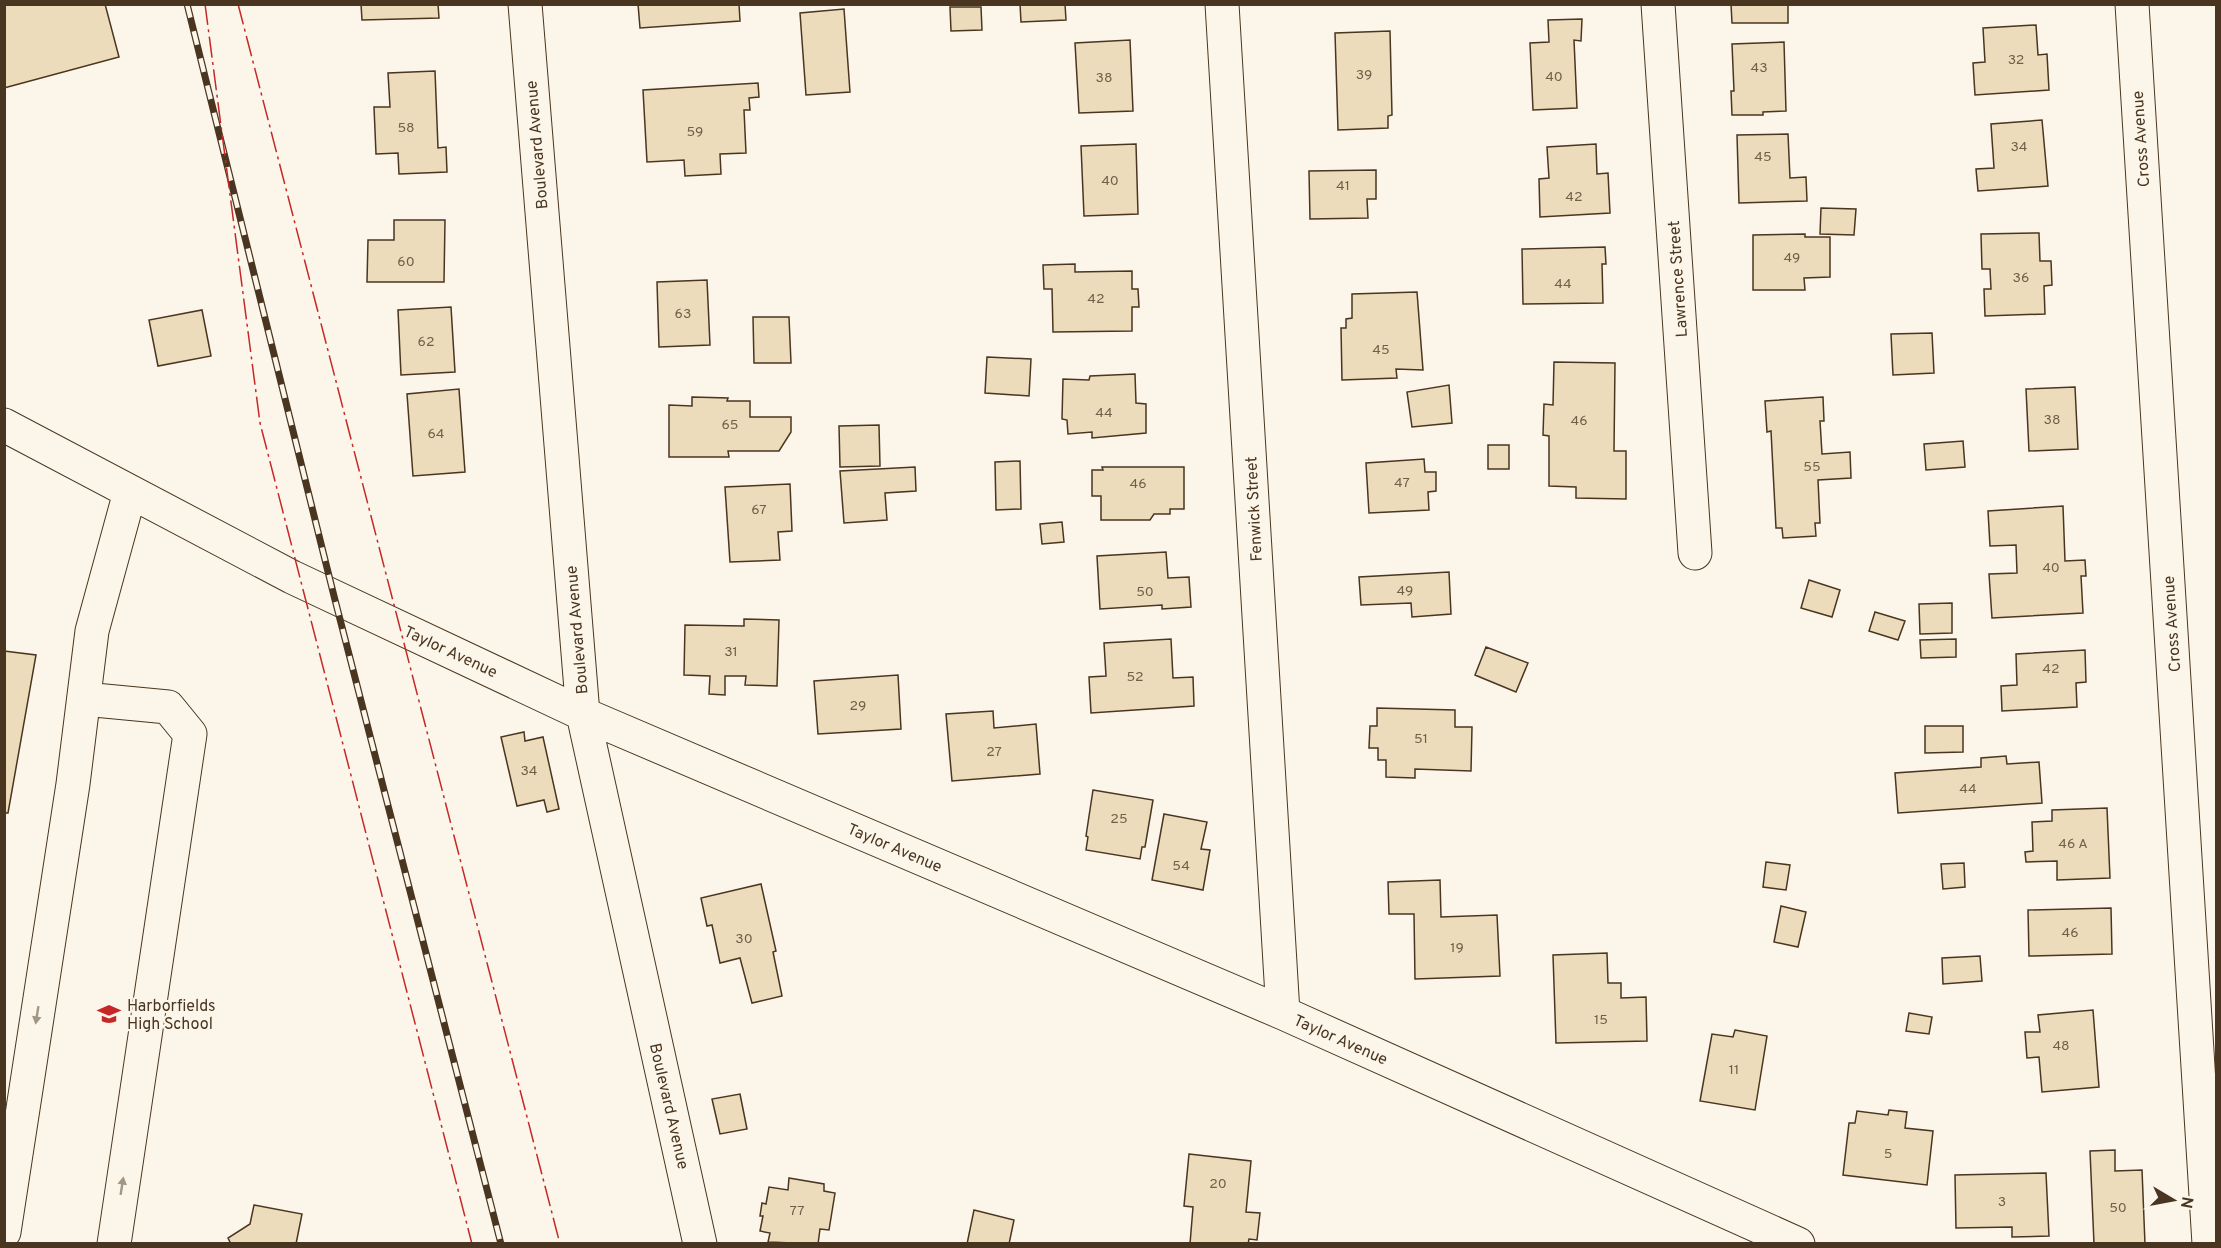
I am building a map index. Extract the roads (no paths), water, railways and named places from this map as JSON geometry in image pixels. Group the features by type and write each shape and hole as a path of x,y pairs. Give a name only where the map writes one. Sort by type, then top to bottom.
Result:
{"street":[{"name":"Boulevard Avenue","path":"525,4 583,714 700,1244"},
{"name":"Fenwick Street","path":"1222,4 1283,1013"},
{"name":"Lawrence Street","path":"1658,4 1695,553"},
{"name":"Cross Avenue","path":"2132,4 2209,1244"},
{"name":"Taylor Avenue","path":"4,425 292,577 583,714 1283,1013 1798,1244"},
{"path":"4,1232 84,699 92,631 130,492"},
{"path":"84,699 168,707 190,734 114,1244"}],"railway":[{"path":"187,4 334,596 501,1244"}],"place":[{"name":"Harborfields High School","path":"109,1014"}]}
